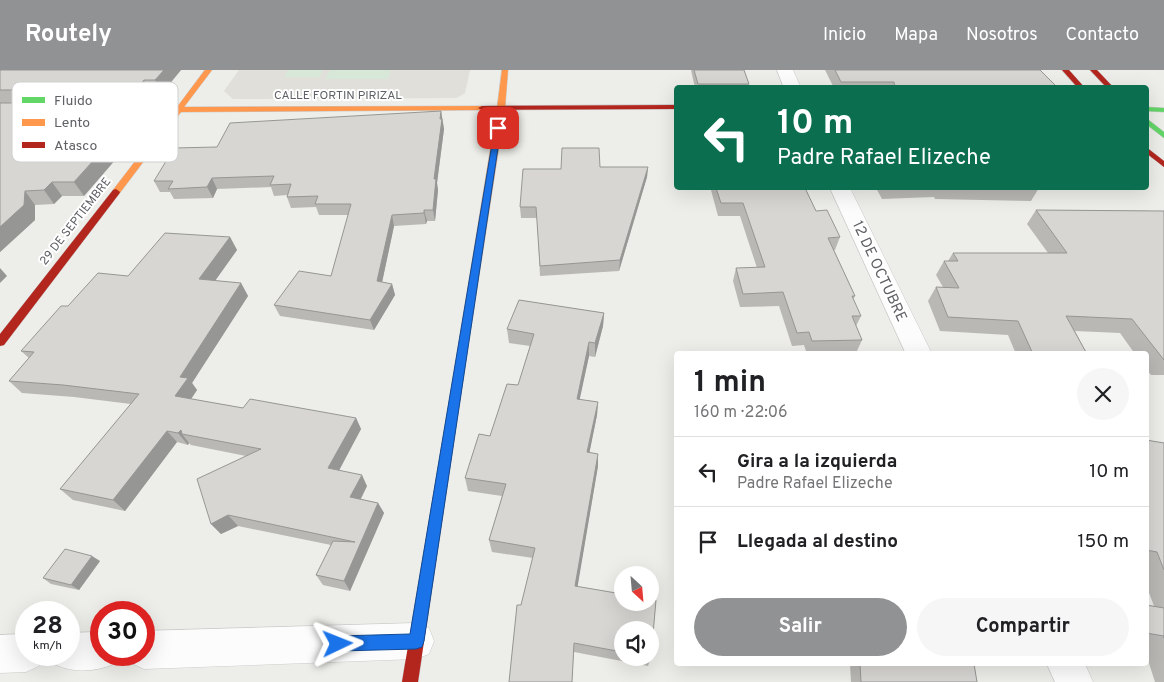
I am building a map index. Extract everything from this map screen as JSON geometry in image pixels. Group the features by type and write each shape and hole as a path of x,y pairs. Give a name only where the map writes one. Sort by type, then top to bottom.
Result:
{"street":[{"name":"29 DE SEPTIEMBRE","path":"178,110 210,70"},
{"path":"410,682 501,108 505,70"},
{"path":"785,70 792,85"},
{"path":"1065,70 1079,85"},
{"path":"1093,70 1108,85"},
{"name":"CALLE FORTIN PIRIZAL","path":"178,110 674,107"},
{"path":"1149,109 1164,110"},
{"path":"1149,123 1164,136"},
{"path":"1149,151 1164,165"},
{"name":"29 DE SEPTIEMBRE","path":"0,342 138,162"},
{"name":"12 DE OCTUBRE","path":"841,190 918,351"},
{"path":"155,650 416,641"},
{"path":"0,654 15,653"},
{"path":"1067,666 1074,682"}],"shaded area":[{"path":"239,70 470,70 465,93 457,98 233,99 224,91"}],"green space":[{"path":"288,70 323,70 320,77 284,77"},
{"path":"330,70 391,70 388,79 325,79"}],"building":[{"path":"0,70 164,70 155,80 144,80 142,82 12,82 12,90 0,90"},
{"path":"694,70 744,70 749,84 698,84"},
{"path":"835,70 1040,70 1055,85 894,85 894,82 841,82"},
{"path":"0,103 12,103 12,162 92,162 74,182 52,182 44,190 25,191 24,205 0,227"},
{"path":"441,111 440,119 442,119 434,179 436,179 433,210 424,210 424,213 392,215 377,281 392,284 370,320 274,305 299,271 331,276 351,204 315,204 318,196 287,197 291,184 270,185 274,176 212,178 207,187 168,189 173,181 154,181 166,162 178,162 178,148 217,147 230,123"},
{"path":"562,148 599,148 600,167 648,167 620,260 540,266 536,207 520,207 523,169 561,169"},
{"path":"717,190 806,190 816,211 827,210 840,237 828,238 855,296 852,296 861,316 852,316 862,340 812,341 809,332 797,333 783,292 743,294 736,268 765,267 743,203 721,203"},
{"path":"1036,210 1164,211 1164,360 1132,319 1066,316 1085,351 1032,351 1018,321 948,317 936,287 959,288 944,261 958,261 953,253 1067,253"},
{"path":"165,233 230,237 199,279 241,283 180,377 188,378 175,396 243,408 250,399 356,418 328,468 362,475 350,497 378,503 344,581 316,575 333,541 355,542 228,515 211,524 197,479 261,449 182,434 181,430 178,433 167,431 113,500 60,489 139,394 9,381 34,352 21,351 61,306 68,306 98,273 128,276"},
{"path":"519,300 604,313 595,343 589,342 577,399 598,402 587,452 598,454 575,586 614,593 614,611 655,611 654,621 614,621 614,650 574,643 572,682 509,682 517,605 521,605 535,548 489,540 506,484 465,478 479,434 490,436 507,384 518,385 534,334 507,329"},
{"path":"1149,440 1164,443 1164,570 1157,552 1149,551"},
{"path":"65,549 92,556 71,585 43,578"},
{"path":"1149,606 1164,608 1164,636 1149,634"},
{"path":"860,666 974,666 977,682 861,682"}],"traffic: fast":[{"path":"1149,109 1164,110"},
{"path":"1149,123 1164,136"}],"traffic: slow":[{"path":"178,111 209,70"},
{"path":"462,354 501,108 505,70"},
{"path":"178,110 482,108"},
{"path":"116,192 139,162"}],"traffic: jam":[{"path":"1065,70 1079,85"},
{"path":"1093,70 1108,85"},
{"path":"482,108 674,107"},
{"path":"1149,152 1164,165"},
{"path":"0,342 116,192"},
{"path":"410,682 462,354"}],"route":[{"path":"338,644 416,641 498,128"}]}
